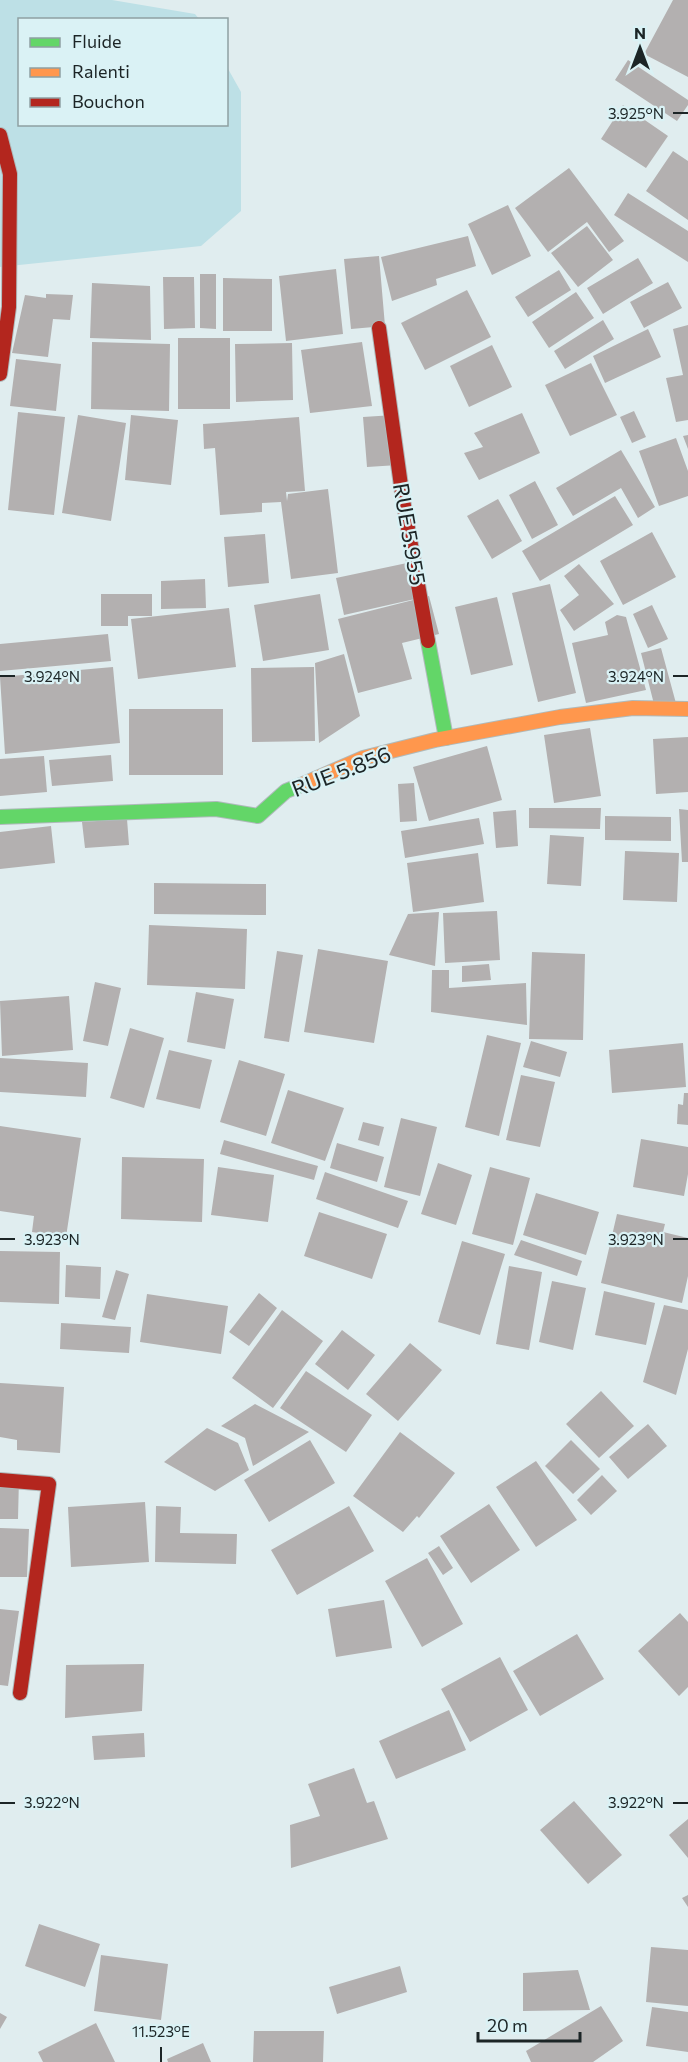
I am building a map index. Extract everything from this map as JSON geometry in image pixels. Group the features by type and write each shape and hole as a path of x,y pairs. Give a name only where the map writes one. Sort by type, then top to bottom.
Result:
{"street":[{"path":"0,135 10,174 9,307 0,374"},
{"name":"RUE 5.955","path":"379,328 403,500 447,738"},
{"name":"RUE 5.856","path":"0,817 216,809 258,816 286,791 363,758 447,738 560,717 633,708 688,709"},
{"path":"0,1480 50,1484 36,1567 34,1616 20,1693"}],"shaded area":[{"path":"0,0 112,0 195,14 198,18 18,18 18,126 228,126 228,69 241,92 241,211 201,246 0,267"}],"building":[{"path":"673,0 688,0 688,77 644,54"},
{"path":"628,60 688,100 688,105 677,121 615,80"},
{"path":"623,105 668,136 646,168 601,139"},
{"path":"673,151 688,161 688,220 646,191"},
{"path":"569,168 624,241 609,252 587,222 548,252 515,208"},
{"path":"628,193 688,231 688,262 614,215"},
{"path":"508,205 531,256 492,275 468,224"},
{"path":"587,226 613,260 578,287 551,253"},
{"path":"468,236 476,266 436,279 437,285 392,301 381,257"},
{"path":"379,256 385,326 351,329 344,259"},
{"path":"638,258 653,283 603,314 587,288"},
{"path":"336,269 343,334 286,341 279,276"},
{"path":"559,270 571,290 528,317 515,297"},
{"path":"200,274 216,274 216,329 200,328"},
{"path":"163,277 194,277 195,328 164,329"},
{"path":"223,278 272,279 272,331 223,331"},
{"path":"668,282 682,308 644,328 630,302"},
{"path":"92,283 150,286 151,340 90,338"},
{"path":"467,290 491,337 425,370 401,323"},
{"path":"576,292 594,318 549,348 532,322"},
{"path":"46,294 73,295 70,320 53,319 48,357 12,353 25,295 46,298"},
{"path":"603,320 614,339 565,369 554,351"},
{"path":"688,325 688,420 676,422 666,378 683,375 673,329"},
{"path":"648,329 661,357 605,383 593,356"},
{"path":"178,338 230,338 230,409 178,409"},
{"path":"92,342 170,344 169,411 91,409"},
{"path":"362,342 372,406 310,413 301,350"},
{"path":"292,343 293,400 236,402 235,344"},
{"path":"492,345 512,387 469,407 450,366"},
{"path":"16,359 61,364 56,411 10,406"},
{"path":"591,363 617,415 570,436 545,385"},
{"path":"634,411 646,437 632,443 620,417"},
{"path":"18,412 65,417 54,515 8,510"},
{"path":"522,413 540,453 479,480 464,453 483,447 474,433"},
{"path":"78,415 126,423 111,521 62,513"},
{"path":"131,415 178,420 171,485 125,480"},
{"path":"394,415 398,465 367,467 363,417"},
{"path":"299,417 305,491 286,492 287,501 288,494 328,489 338,573 291,579 281,502 262,503 262,512 220,515 215,448 204,449 203,424"},
{"path":"688,435 688,449 683,436"},
{"path":"676,438 688,471 688,496 659,506 639,451"},
{"path":"621,450 655,507 638,518 621,488 573,516 556,488"},
{"path":"535,481 558,525 532,539 509,495"},
{"path":"615,496 633,525 540,581 522,551"},
{"path":"498,499 522,541 492,559 467,516"},
{"path":"652,532 676,577 623,605 600,561"},
{"path":"265,534 269,583 228,587 224,537"},
{"path":"407,563 415,599 344,615 336,578"},
{"path":"579,564 614,604 574,631 560,610 579,595 564,576"},
{"path":"205,579 206,608 161,609 161,581"},
{"path":"550,584 576,693 538,702 512,593"},
{"path":"101,594 152,594 152,616 128,616 128,626 101,626"},
{"path":"320,594 329,650 263,661 254,605"},
{"path":"429,596 439,634 402,643 412,679 358,693 338,619"},
{"path":"497,597 513,665 471,675 455,607"},
{"path":"652,605 668,639 648,648 633,614"},
{"path":"229,608 236,667 138,679 131,619"},
{"path":"617,615 626,617 646,690 586,703 572,643 608,635 605,622"},
{"path":"108,634 111,661 0,671 0,644"},
{"path":"661,648 677,707 656,712 641,653"},
{"path":"344,654 360,716 319,743 315,663"},
{"path":"113,667 120,743 5,754 0,677"},
{"path":"314,667 315,741 252,742 251,668"},
{"path":"129,709 223,709 223,775 129,775"},
{"path":"590,728 601,796 554,803 544,735"},
{"path":"688,737 688,792 656,794 653,739"},
{"path":"487,746 502,800 429,821 413,767"},
{"path":"111,755 113,781 52,786 49,760"},
{"path":"44,756 47,792 0,796 0,759"},
{"path":"414,783 417,821 400,822 398,784"},
{"path":"529,808 601,808 600,829 529,828"},
{"path":"679,809 688,810 688,862 682,862"},
{"path":"516,810 518,846 496,848 493,812"},
{"path":"605,816 671,817 671,841 605,840"},
{"path":"479,818 484,844 405,858 401,831"},
{"path":"127,819 129,845 85,848 82,822"},
{"path":"51,826 55,863 0,869 0,832"},
{"path":"550,835 584,837 581,886 547,884"},
{"path":"625,851 679,853 677,902 623,900"},
{"path":"478,853 484,902 413,912 407,863"},
{"path":"154,883 266,884 266,915 154,914"},
{"path":"497,911 500,960 445,963 443,913"},
{"path":"439,912 435,966 389,955 408,914"},
{"path":"149,925 247,929 245,989 147,985"},
{"path":"318,949 388,961 374,1043 304,1032"},
{"path":"277,951 303,955 289,1042 264,1038"},
{"path":"532,952 585,954 583,1040 529,1039"},
{"path":"489,964 491,980 462,982 462,966"},
{"path":"432,970 449,970 449,988 526,983 527,1025 431,1012"},
{"path":"95,982 121,988 108,1046 83,1041"},
{"path":"196,992 234,999 225,1049 187,1042"},
{"path":"69,996 73,1050 2,1056 0,1001"},
{"path":"130,1028 164,1038 144,1108 110,1098"},
{"path":"487,1035 521,1043 499,1136 465,1127"},
{"path":"531,1041 567,1052 560,1077 523,1067"},
{"path":"683,1043 686,1087 612,1093 609,1050"},
{"path":"169,1050 212,1060 200,1109 156,1099"},
{"path":"0,1058 88,1063 86,1097 0,1092"},
{"path":"239,1060 285,1074 266,1136 220,1122"},
{"path":"521,1075 555,1082 540,1147 506,1140"},
{"path":"288,1090 344,1108 325,1161 271,1143"},
{"path":"684,1093 688,1093 688,1125 677,1124 678,1104 683,1105"},
{"path":"401,1118 437,1127 420,1196 384,1187"},
{"path":"363,1122 384,1127 379,1146 358,1140"},
{"path":"0,1126 81,1138 66,1237 32,1232 34,1216 0,1211"},
{"path":"641,1139 688,1147 688,1174 684,1196 633,1187"},
{"path":"224,1140 318,1166 314,1180 220,1154"},
{"path":"337,1143 384,1157 377,1182 330,1168"},
{"path":"122,1157 204,1159 202,1222 121,1219"},
{"path":"438,1163 472,1175 456,1225 421,1214"},
{"path":"218,1167 274,1175 268,1222 211,1215"},
{"path":"490,1167 530,1178 513,1245 472,1234"},
{"path":"325,1172 408,1201 398,1228 316,1199"},
{"path":"536,1193 599,1212 586,1255 523,1235"},
{"path":"319,1212 387,1234 372,1279 304,1256"},
{"path":"617,1214 665,1224 663,1232 688,1238 688,1276 682,1303 601,1283"},
{"path":"521,1240 582,1261 577,1276 514,1255"},
{"path":"462,1241 505,1254 480,1335 438,1322"},
{"path":"0,1251 60,1252 59,1304 0,1302"},
{"path":"66,1265 101,1267 100,1299 65,1297"},
{"path":"509,1266 542,1272 529,1350 496,1344"},
{"path":"116,1270 129,1274 115,1320 102,1317"},
{"path":"552,1281 586,1288 573,1350 539,1342"},
{"path":"604,1291 655,1303 646,1345 595,1335"},
{"path":"259,1293 277,1308 249,1346 229,1332"},
{"path":"147,1294 228,1306 221,1354 140,1342"},
{"path":"664,1305 688,1310 688,1349 676,1395 643,1382"},
{"path":"282,1310 323,1341 273,1408 232,1378"},
{"path":"61,1323 131,1327 129,1353 60,1349"},
{"path":"342,1330 375,1355 348,1390 315,1364"},
{"path":"410,1343 442,1370 398,1421 366,1394"},
{"path":"306,1371 372,1415 346,1452 280,1408"},
{"path":"0,1383 64,1387 60,1453 17,1450 17,1440 0,1437"},
{"path":"601,1391 634,1426 599,1458 566,1424"},
{"path":"255,1404 309,1432 253,1466 245,1438 221,1426"},
{"path":"648,1424 667,1446 628,1479 609,1457"},
{"path":"207,1428 238,1443 249,1470 215,1491 164,1462"},
{"path":"400,1432 455,1473 419,1518 417,1516 403,1532 353,1496"},
{"path":"310,1440 335,1483 269,1522 244,1480"},
{"path":"571,1440 600,1469 573,1494 545,1466"},
{"path":"536,1461 577,1520 536,1547 496,1487"},
{"path":"602,1475 617,1491 591,1515 577,1500"},
{"path":"0,1477 19,1478 18,1519 0,1519"},
{"path":"145,1502 149,1562 71,1567 68,1507"},
{"path":"489,1504 520,1550 471,1583 440,1536"},
{"path":"156,1506 181,1507 180,1533 237,1534 236,1564 155,1562"},
{"path":"349,1506 374,1551 297,1595 271,1550"},
{"path":"0,1528 29,1529 27,1577 0,1577"},
{"path":"439,1546 453,1568 443,1575 428,1553"},
{"path":"427,1558 463,1624 422,1647 385,1581"},
{"path":"384,1600 392,1648 336,1657 328,1609"},
{"path":"0,1609 19,1611 8,1686 0,1685"},
{"path":"680,1613 688,1622 688,1687 679,1696 638,1651"},
{"path":"577,1634 604,1679 540,1716 513,1671"},
{"path":"500,1657 528,1710 470,1742 441,1689"},
{"path":"144,1664 142,1711 65,1718 66,1665"},
{"path":"449,1710 466,1750 396,1779 379,1741"},
{"path":"144,1733 145,1757 94,1760 92,1736"},
{"path":"354,1768 367,1803 374,1801 388,1839 291,1868 290,1825 320,1816 308,1784"},
{"path":"574,1801 622,1855 588,1884 540,1830"},
{"path":"688,1819 688,1858 669,1835"},
{"path":"688,1895 688,1907 682,1898"},
{"path":"39,1924 100,1944 85,1987 25,1966"},
{"path":"651,1947 688,1950 688,2006 646,2002"},
{"path":"101,1955 168,1964 161,2020 94,2011"},
{"path":"400,1966 407,1992 337,2014 329,1987"},
{"path":"578,1970 590,2010 523,2011 523,1973"},
{"path":"601,2006 623,2041 593,2062 531,2062 526,2051"},
{"path":"652,2007 688,2012 688,2052 646,2046"},
{"path":"0,2013 7,2017 0,2029"},
{"path":"96,2023 115,2062 43,2062 38,2052"},
{"path":"254,2031 324,2031 323,2062 253,2062"},
{"path":"203,2043 211,2062 168,2062 167,2059"}],"traffic: fast":[{"path":"428,641 446,738"},
{"path":"0,817 216,809 258,816 286,791 301,785"}],"traffic: slow":[{"path":"301,785 363,758 435,740 560,717 633,708 688,709"}],"traffic: jam":[{"path":"0,135 10,174 9,307 0,374"},
{"path":"379,328 403,500 428,641"},
{"path":"0,1480 49,1484 20,1693"}]}
